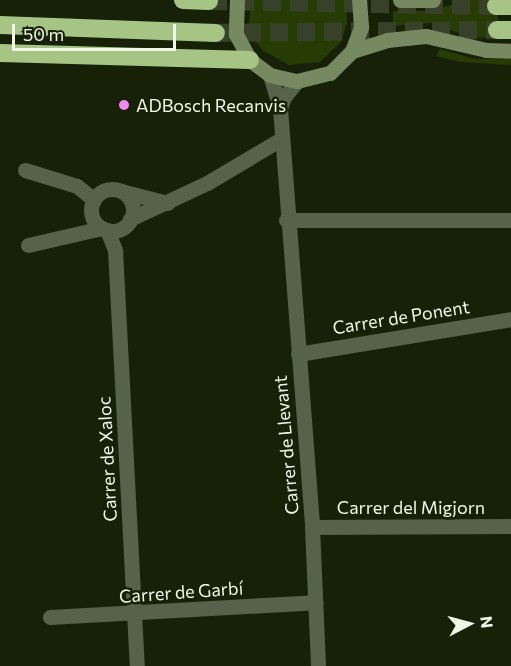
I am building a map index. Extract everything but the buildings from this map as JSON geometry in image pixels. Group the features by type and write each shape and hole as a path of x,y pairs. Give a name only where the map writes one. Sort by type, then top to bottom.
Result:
{"highway":[{"path":"183,0 209,1"},
{"path":"0,25 216,33"},
{"path":"0,53 250,60"}],"main road":[{"path":"237,0 236,34 250,60 270,75 297,81 330,73 352,51 361,27 359,0"},
{"path":"400,0 433,0"},
{"path":"352,51 387,40 426,36 486,50 511,51"}],"street":[{"name":"Carrer de Llevant","path":"270,75 280,108 286,220 312,527 318,666"},
{"path":"280,108 284,97 297,81"},
{"path":"28,245 128,223 281,139"},
{"path":"25,170 77,186 93,207 104,229"},
{"path":"80,234 93,207 105,190 121,191 167,203"},
{"path":"121,191 131,201 128,223"},
{"path":"286,220 511,220"},
{"name":"Carrer de Xaloc","path":"115,250 128,223"},
{"name":"Carrer de Xaloc","path":"104,229 115,250 137,666"},
{"name":"Carrer de Ponent","path":"297,354 511,319"},
{"name":"Carrer del Migjorn","path":"312,527 511,525"},
{"name":"Carrer de Garbí","path":"50,618 135,615 316,602"}],"green space":[{"path":"251,0 346,0 347,24 340,43 320,62 289,65 262,50 254,39 249,24"},
{"path":"469,0 497,0 499,38 469,37 432,23 393,26 393,11 429,11"},
{"path":"440,49 475,59 511,59 511,65 460,62 436,56"}],"tunnel":[{"path":"209,1 496,6"},
{"path":"216,33 497,30"}],"place":[{"name":"ADBosch Recanvis","path":"124,105"}]}
